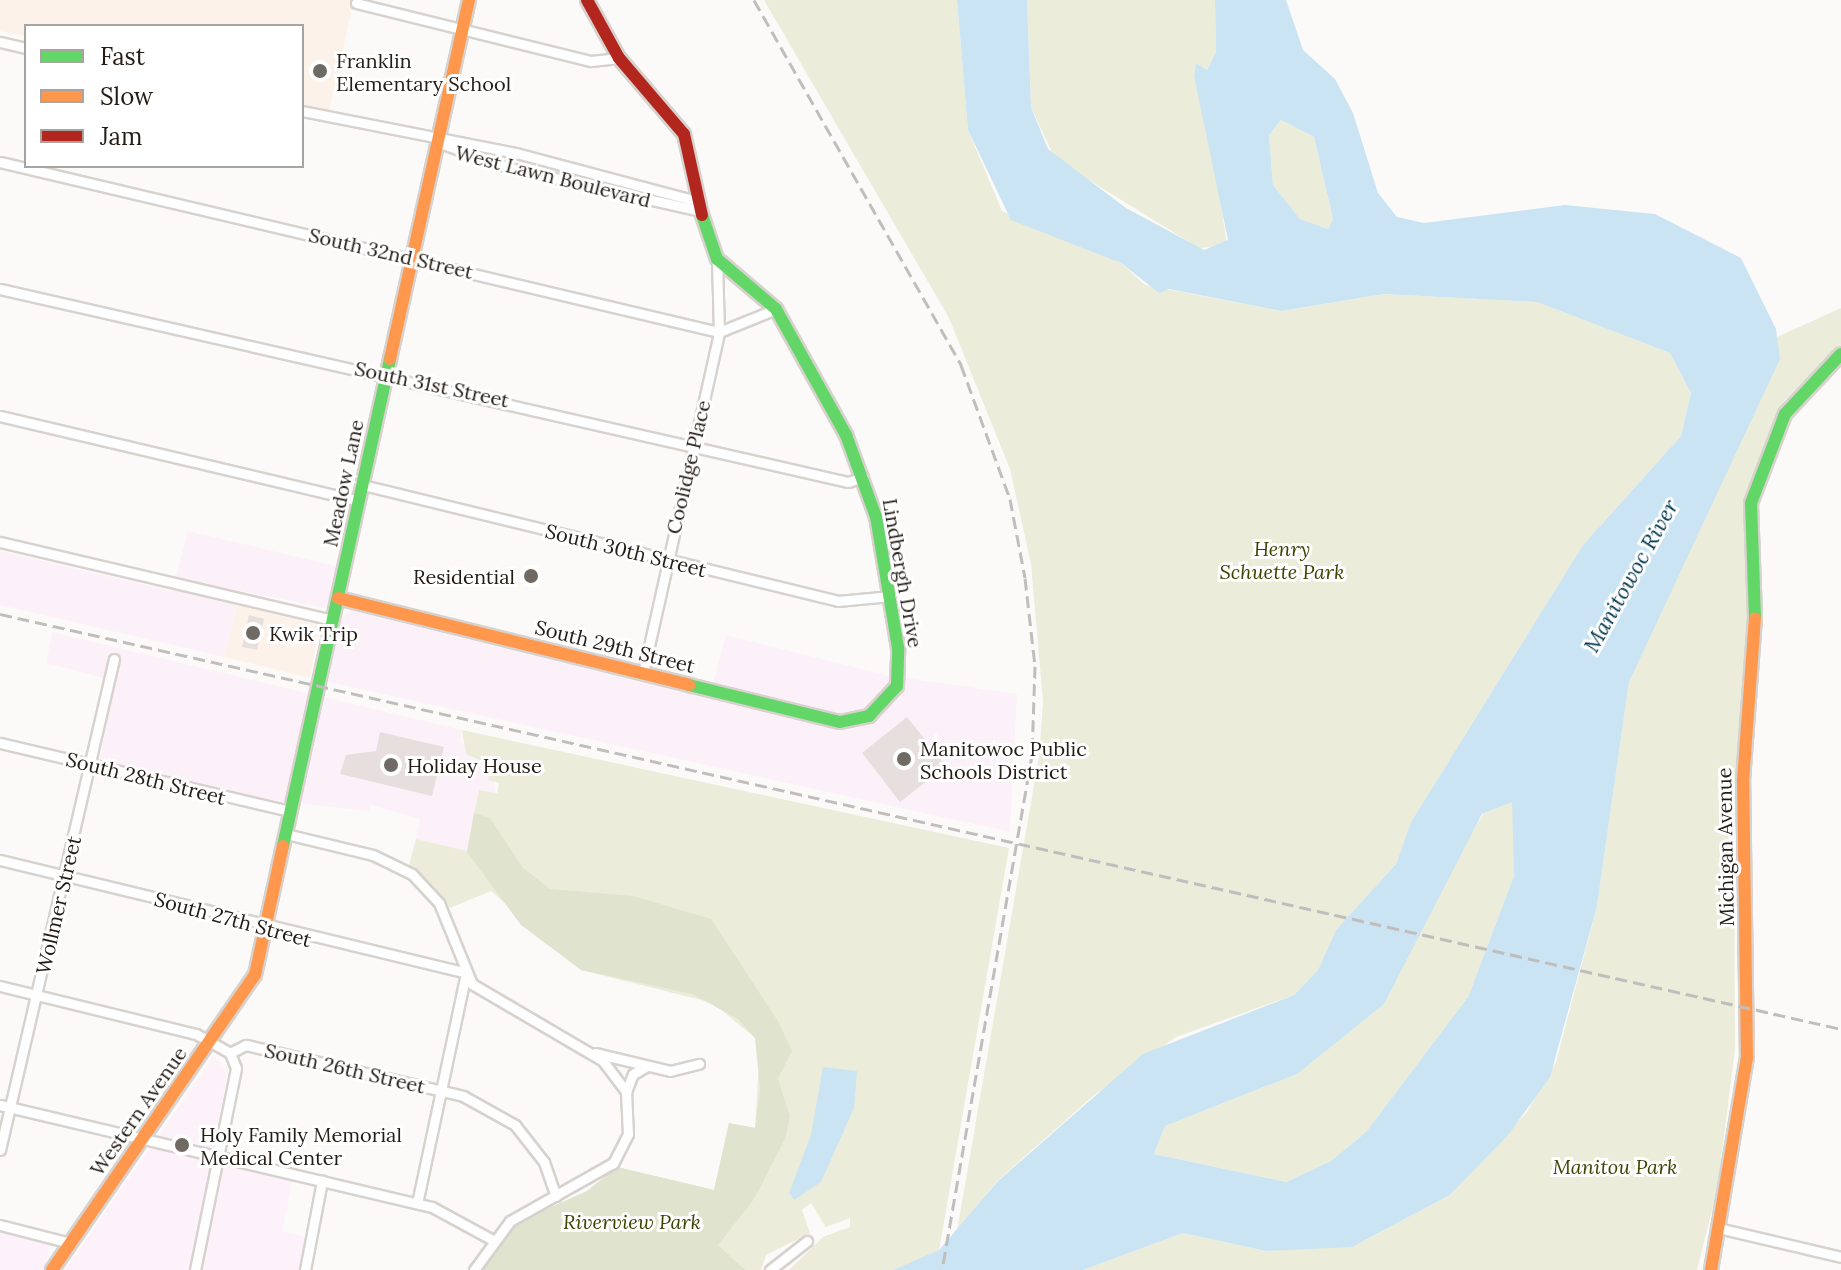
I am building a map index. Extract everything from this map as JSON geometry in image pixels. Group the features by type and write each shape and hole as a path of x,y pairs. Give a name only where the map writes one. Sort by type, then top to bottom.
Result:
{"street":[{"name":"Meadow Lane","path":"255,975 469,0"},
{"path":"587,0 619,58 684,134 700,207 717,259"},
{"path":"356,3 591,61 619,58"},
{"path":"0,42 24,48"},
{"path":"304,111 437,142"},
{"name":"West Lawn Boulevard","path":"437,142 510,168 700,207"},
{"name":"West Lawn Boulevard","path":"437,142 516,153 700,207"},
{"name":"South 32nd Street","path":"0,162 24,168"},
{"name":"South 32nd Street","path":"26,168 719,332"},
{"name":"Lindbergh Drive","path":"717,259 776,309 863,477 891,596 899,667 880,709"},
{"name":"Coolidge Place","path":"643,673 719,332 717,259"},
{"name":"South 31st Street","path":"0,289 387,372 848,482 863,477"},
{"path":"719,332 776,309"},
{"name":"Michigan Avenue","path":"1711,1270 1722,1229 1748,1031 1743,781 1757,661 1751,503 1785,414 1841,354"},
{"path":"0,416 359,501"},
{"name":"South 30th Street","path":"363,485 838,601 891,596"},
{"path":"0,542 333,620"},
{"name":"South 29th Street","path":"338,598 840,722 880,709"},
{"name":"Wollmer Street","path":"0,1150 5,1106 38,996 114,659"},
{"name":"South 28th Street","path":"0,743 291,811"},
{"path":"286,834 373,855 412,874 439,903 466,973 492,998 587,1051 647,1066 687,1071 699,1064"},
{"name":"South 27th Street","path":"0,860 265,928 466,973"},
{"path":"417,1203 466,973"},
{"name":"Western Avenue","path":"52,1270 255,975"},
{"path":"0,986 212,1039 230,1053 236,1068 195,1270"},
{"name":"South 26th Street","path":"230,1053 246,1045 439,1090 515,1125 544,1162 556,1196"},
{"path":"587,1051 626,1092"},
{"path":"474,1270 491,1239 556,1196 605,1173 621,1152 630,1120 626,1092 633,1074 647,1066"},
{"path":"5,1106 417,1203 491,1239"},
{"path":"305,1270 322,1181"},
{"path":"0,1225 70,1243"},
{"path":"1722,1229 1841,1257"},
{"path":"770,1270 807,1241"}],"shaded area":[{"name":"Franklin Elementary School","path":"0,0 354,0 329,111 304,105 304,24 24,24 24,37 0,31"},
{"path":"188,531 336,566 326,608 240,591 224,657 0,605 0,551 172,591"},
{"path":"237,605 319,625 310,678 224,657"},
{"path":"353,610 709,698 726,635 886,675 1017,694 1010,832 328,682 342,617"},
{"path":"52,632 462,730 460,742 491,765 496,793 480,790 467,852 416,839 420,819 370,805 369,811 277,801 100,760 115,681 46,663"},
{"name":"Holy Family Memorial Medical Center","path":"214,1056 228,1071 209,1169 230,1165 293,1180 282,1231 306,1237 299,1270 65,1270"},
{"path":"0,1230 49,1244 47,1261 61,1270 0,1270"}],"green space":[{"name":"Henry Schuette Park","path":"764,0 957,0 968,130 1002,211 1121,263 1145,285 1281,311 1384,294 1537,302 1670,353 1691,393 1681,436 1583,545 1411,822 1396,864 1336,930 1318,970 1294,995 1176,1037 1093,1096 997,1181 957,1231 1039,756 1043,702 1031,564 1010,469 949,318"},
{"path":"1027,0 1215,0 1216,52 1207,70 1196,63 1194,76 1211,132 1227,246 1199,248 1055,159 1031,107"},
{"path":"1281,120 1314,137 1333,219 1328,229 1300,219 1273,185 1269,135"},
{"name":"Manitou Park","path":"1841,308 1841,345 1784,401 1747,493 1749,656 1734,791 1735,1050 1717,1191 1697,1270 1083,1270 1183,1233 1266,1251 1364,1241 1450,1195 1527,1112 1556,1062 1597,906 1629,682 1777,337"},
{"path":"462,730 1009,848 939,1251 893,1270 789,1270 823,1237 850,1227 850,1218 826,1227 811,1203 802,1210 810,1233 766,1255 761,1270 480,1270 516,1223 587,1191 617,1167 714,1190 729,1123 755,1128 759,1061 755,1038 713,1003 581,970 491,891 450,908 409,865 416,839 467,851 479,790 497,793 499,783 488,780 491,765 466,754"},
{"path":"1513,801 1514,876 1468,997 1366,1132 1331,1161 1286,1182 1154,1154 1165,1126 1297,1074 1446,878 1483,814"},
{"name":"Riverview Park","path":"474,813 490,818 523,868 550,889 633,896 711,919 778,1021 792,1051 778,1079 790,1116 785,1139 754,1199 718,1245 745,1270 480,1270 516,1223 587,1191 617,1167 714,1190 729,1123 755,1128 760,1089 755,1038 738,1019 692,994 581,970 521,925 467,852"}],"water":[{"name":"Manitowoc River","path":"957,0 1027,0 1031,107 1048,149 1126,208 1204,250 1228,240 1194,76 1196,63 1207,70 1216,52 1215,0 1286,0 1303,50 1335,79 1353,113 1378,193 1397,217 1424,223 1565,205 1655,214 1741,258 1776,329 1780,359 1629,682 1597,906 1550,1077 1509,1134 1450,1195 1352,1247 1266,1251 1183,1233 1083,1270 893,1270 939,1250 998,1181 1143,1054 1294,995 1318,970 1336,930 1396,864 1411,822 1583,545 1681,436 1691,393 1670,353 1537,302 1384,294 1281,311 1169,289 1159,293 1121,263 1011,220 968,130","holes":["1281,120 1314,137 1333,219 1328,229 1300,219 1273,185 1269,135","1512,802 1514,876 1468,997 1366,1132 1331,1161 1286,1182 1154,1154 1165,1126 1297,1074 1384,1004 1482,814"]},
{"path":"823,1067 857,1071 854,1108 821,1182 794,1200 789,1193 811,1135"}],"building":[{"name":"Kwik Trip","path":"249,615 264,619 257,650 242,647"},
{"name":"Manitowoc Public Schools District","path":"907,717 946,766 900,802 862,753"},
{"name":"Holiday House","path":"380,732 444,747 432,796 340,774 346,755 376,751"}],"railway":[{"path":"754,0 961,365 1010,499 1025,578 1035,666 1032,755 942,1270"},
{"path":"0,614 1841,1029"}],"traffic: fast":[{"path":"689,685 840,722 869,716 897,686 898,648 876,517 846,435 776,309 717,259 702,215"},
{"path":"1755,618 1751,503 1785,414 1841,354"},
{"path":"283,846 390,359"}],"traffic: slow":[{"path":"390,359 469,0"},
{"path":"338,598 689,685"},
{"path":"1711,1270 1747,1058 1743,781 1755,618"},
{"path":"52,1270 255,975 283,846"}],"traffic: jam":[{"path":"587,0 619,58 684,134 702,215"}],"place":[{"name":"Franklin Elementary School","path":"320,71"},
{"name":"Residential","path":"531,576"},
{"name":"Kwik Trip","path":"253,633"},
{"name":"Manitowoc Public Schools District","path":"904,759"},
{"name":"Holiday House","path":"391,765"},
{"name":"Holy Family Memorial Medical Center","path":"182,1145"}]}
